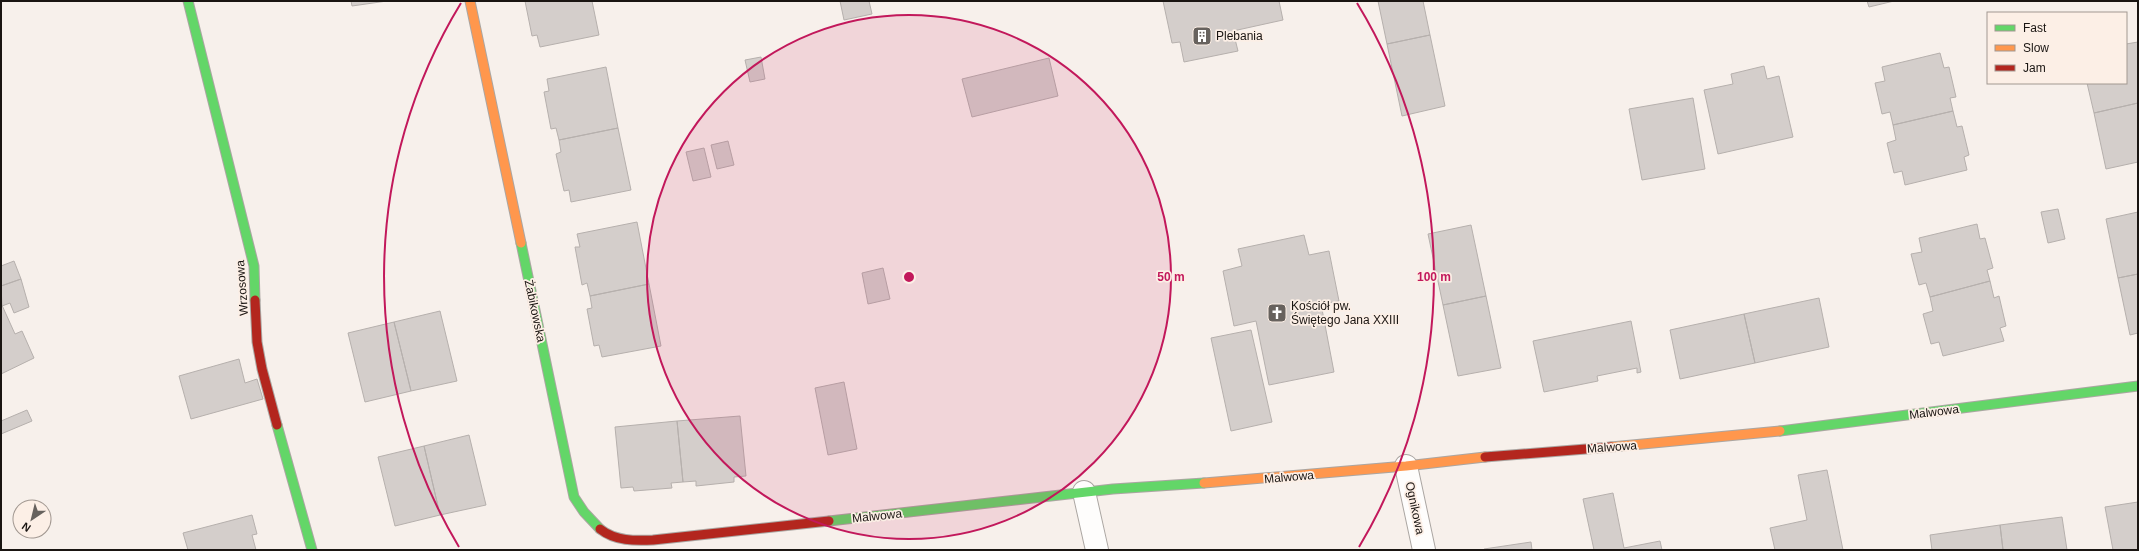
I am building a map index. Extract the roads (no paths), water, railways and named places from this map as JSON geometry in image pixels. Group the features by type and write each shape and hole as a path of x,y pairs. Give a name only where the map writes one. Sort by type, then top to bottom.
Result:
{"street":[{"name":"Wrzosowa","path":"188,1 254,266 257,342 262,369 312,550"},
{"name":"Żabikowska","path":"470,1 574,497 584,514 597,527 610,536 638,542 671,544"},
{"name":"Malwowa","path":"671,544 1084,492 1241,481 1406,466 1467,458 1652,444 1768,433 2138,386"},
{"name":"Ognikowa","path":"1406,466 1424,550"},
{"path":"1084,492 1097,550"}],"place":[{"name":"Plebania","path":"1202,36"},
{"name":"Kościół pw. Świętego Jana XXIII","path":"1277,313"}]}
